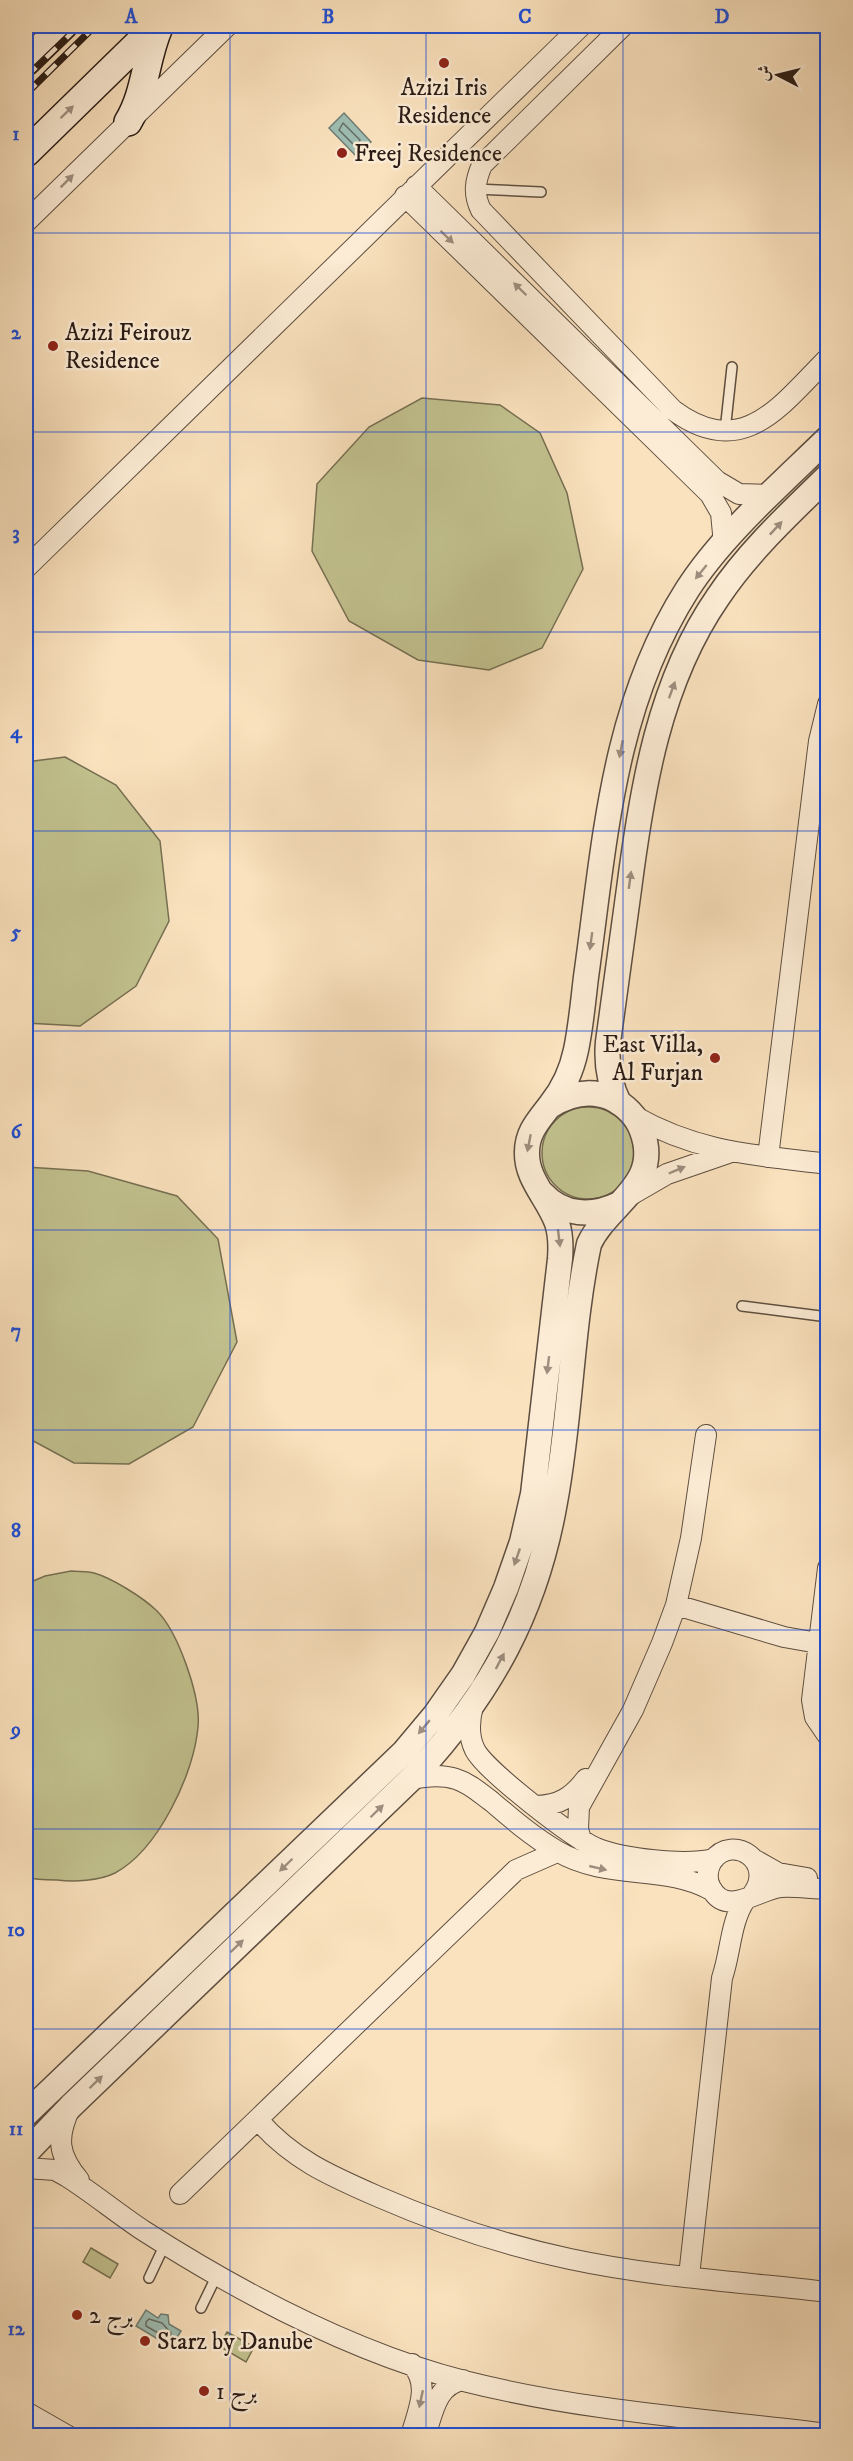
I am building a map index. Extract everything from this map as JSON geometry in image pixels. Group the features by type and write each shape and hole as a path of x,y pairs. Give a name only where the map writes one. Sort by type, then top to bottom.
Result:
{"main road":[{"path":"26,62 63,26"},
{"path":"128,122 138,106 158,26"},
{"path":"26,153 158,26"}],"street":[{"path":"26,222 227,26"},
{"path":"26,568 581,26"},
{"path":"623,26 490,155 480,171 475,189 481,210 673,410 688,421 706,428 725,430 747,428 768,418 828,358"},
{"path":"411,191 717,481 739,494 770,495"},
{"path":"411,191 710,494 720,513 724,544"},
{"path":"26,2114 35,2098 404,1752 435,1715 463,1675 487,1632 516,1560 533,1494 559,1269 561,1238 556,1222 529,1169 527,1151 534,1126 566,1080 576,1052 611,799 624,736 640,684 661,635 688,588 724,544 828,438"},
{"path":"26,2153 71,2106 411,1779 446,1741 473,1706 497,1668 517,1628 534,1587 547,1544 556,1500 589,1244 596,1230 642,1176 647,1151 643,1133 614,1091 607,1067 608,1042 639,810 654,745 670,692 690,643 717,597 741,566 828,476"},
{"path":"768,1157 819,741 828,704"},
{"path":"550,1106 572,1095 584,1093 608,1097 681,1139 731,1152 828,1164"},
{"path":"536,1185 555,1204 567,1210 594,1213 623,1200 667,1174 731,1152"},
{"path":"581,1840 578,1829 579,1807 633,1710 676,1605 691,1538 706,1435"},
{"path":"828,1568 818,1643 813,1709 819,1726 828,1736"},
{"path":"676,1605 784,1637 818,1643"},
{"path":"473,1706 470,1728 475,1750 481,1759 495,1773 581,1840 603,1850 627,1856 691,1862 714,1859 727,1851 742,1851 778,1873 828,1882"},
{"path":"508,1815 530,1801 557,1804 567,1799 576,1792 607,1754"},
{"path":"411,1779 434,1776 458,1779 474,1788 525,1830 557,1852 595,1868 694,1881 730,1902 782,1887 828,1889"},
{"path":"516,1870 524,1851 525,1830"},
{"path":"180,2194 516,1870 557,1852"},
{"path":"689,2276 722,1978 722,1921 708,1877 714,1859"},
{"path":"722,1978 728,1962 735,1917 759,1882 760,1874 754,1860"},
{"path":"71,2106 61,2132 61,2148 70,2170 86,2189"},
{"path":"258,2120 273,2137 311,2165 425,2217 473,2233 569,2259 619,2268 828,2292"},
{"path":"26,2168 55,2170 165,2244 217,2275 320,2327 411,2364 463,2380 546,2398 609,2408 828,2434"},
{"path":"411,2364 418,2372 423,2389 411,2436"},
{"path":"425,2436 441,2393 446,2387 463,2380"},
{"path":"27,2412 68,2436"}],"lane":[{"path":"475,189 541,192"},
{"path":"725,430 732,367"},
{"path":"742,1305 828,1317"},
{"path":"149,2278 165,2244"},
{"path":"201,2308 217,2275"}],"green space":[{"path":"422,398 500,405 540,433 567,493 583,569 542,648 489,670 418,660 349,621 312,551 317,484 369,427"},
{"path":"65,757 116,785 160,841 169,921 136,986 80,1026 26,1023 26,762"},
{"path":"588,1107 605,1111 620,1121 630,1136 634,1153 630,1170 620,1185 605,1195 588,1199 571,1195 556,1185 546,1170 542,1153 546,1136 556,1121 571,1111"},
{"path":"26,1167 88,1171 177,1196 218,1239 237,1342 193,1427 129,1464 74,1463 26,1437"},
{"path":"71,1571 101,1575 118,1583 156,1610 180,1648 196,1699 198,1727 195,1746 181,1788 171,1809 146,1847 131,1862 109,1876 71,1881 26,1877 26,1584 45,1576"},
{"path":"91,2248 118,2264 110,2278 83,2262"},
{"path":"227,2332 254,2347 246,2362 219,2346"}],"water":[{"path":"344,113 371,142 356,156 329,128"},
{"path":"146,2310 158,2318 161,2314 168,2315 169,2324 181,2331 171,2347 136,2326"}],"railway":[{"path":"26,77 79,26"},
{"path":"26,94 95,26"}],"place":[{"name":"Azizi Iris Residence","path":"444,63"},
{"name":"Freej Residence","path":"342,153"},
{"name":"Azizi Feirouz Residence","path":"53,346"},
{"name":"East Villa, Al Furjan","path":"715,1058"},
{"name":"برج 2","path":"77,2315"},
{"name":"Starz by Danube","path":"145,2341"},
{"name":"برج 1","path":"204,2391"}]}
